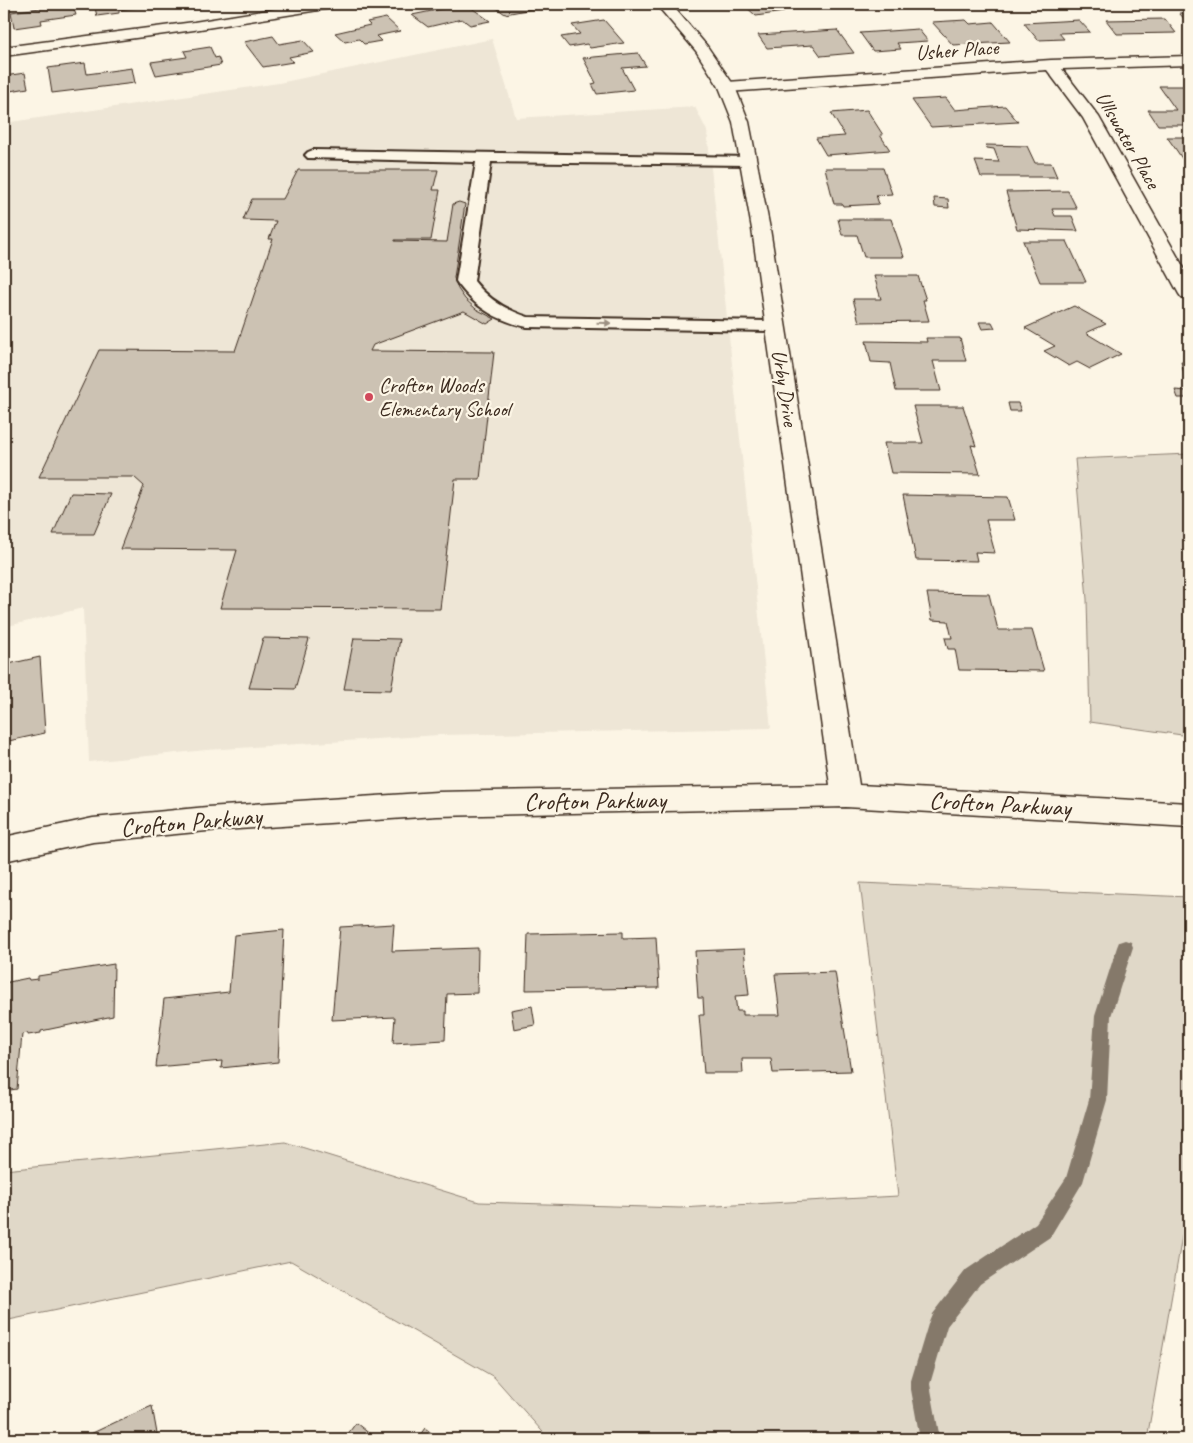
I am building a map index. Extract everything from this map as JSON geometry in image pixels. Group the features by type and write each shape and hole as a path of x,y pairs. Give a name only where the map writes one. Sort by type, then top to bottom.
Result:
{"street":[{"path":"4,52 212,24 312,5 331,4"},
{"name":"Urby Drive","path":"663,4 674,14 702,49 727,87 741,122 761,229 846,796"},
{"name":"Usher Place","path":"727,87 1051,66 1189,60"},
{"name":"Ullswater Place","path":"1051,66 1091,117 1189,294"},
{"name":"Crofton Parkway","path":"4,849 93,830 207,819 437,804 846,796 1189,815"}],"lane":[{"path":"312,155 747,160"},
{"path":"484,157 465,281 475,296 490,308 506,316 527,322 775,326"}],"shaded area":[{"name":"Crofton Woods Elementary School","path":"492,39 516,118 695,107 707,131 771,728 439,735 206,750 89,762 83,608 4,627 4,123 279,83"},
{"path":"1189,454 1189,736 1090,722 1087,599 1075,459"},
{"path":"860,883 1189,897 1189,1196 1147,1439 549,1439 494,1377 291,1261 4,1321 4,1170 285,1142 479,1202 680,1208 898,1196"}],"building":[{"path":"39,4 72,4 76,15 41,20 42,24 14,28 11,12 40,8"},
{"path":"94,4 156,5 119,10 119,13 97,16"},
{"path":"466,4 490,21 470,25 462,19 428,27 412,15"},
{"path":"491,4 559,4 505,14"},
{"path":"743,4 775,4 784,12 756,16"},
{"path":"1179,13 1189,13 1189,24"},
{"path":"386,18 400,31 376,36 381,41 364,44 359,39 345,42 335,33 370,25 367,22"},
{"path":"1165,19 1176,33 1117,34 1106,20"},
{"path":"604,20 624,43 590,48 587,44 569,47 561,37 580,34 572,25"},
{"path":"966,20 970,24 993,22 1010,42 953,45 932,22"},
{"path":"1079,20 1090,32 1059,33 1064,39 1038,40 1024,23"},
{"path":"918,29 928,41 897,43 901,49 873,51 860,33"},
{"path":"837,30 854,53 821,56 813,45 767,48 758,35"},
{"path":"273,36 279,44 303,40 314,52 289,57 293,62 263,67 244,42"},
{"path":"210,47 215,58 218,57 221,65 156,75 151,62 187,57 184,51"},
{"path":"638,53 646,66 622,68 634,90 597,94 592,84 596,83 583,58"},
{"path":"85,63 87,74 132,68 135,83 52,93 48,68"},
{"path":"25,73 28,88 4,92 4,76"},
{"path":"1159,86 1189,86 1189,125 1158,125 1148,110 1176,110"},
{"path":"946,98 955,110 1005,106 1018,122 931,127 912,100"},
{"path":"867,110 890,150 826,155 816,138 845,136 831,113"},
{"path":"1167,137 1189,137 1189,169 1177,151"},
{"path":"986,145 1027,146 1035,163 1051,163 1057,177 981,177 975,161 999,162 994,149 987,148"},
{"path":"825,168 883,168 892,194 876,195 879,204 843,206 842,204 834,204"},
{"path":"298,170 438,170 433,190 440,190 431,240 395,241 447,242 453,204 459,202 465,204 454,278 458,289 465,299 476,309 495,319 487,324 464,311 373,345 370,351 494,352 480,479 455,479 440,609 220,608 237,550 120,549 144,486 134,477 39,477 99,350 235,351 273,239 269,239 276,221 243,220 252,199 283,199"},
{"path":"1068,191 1077,209 1052,209 1055,216 1072,216 1078,231 1017,229 1006,192"},
{"path":"934,198 948,199 949,208 935,207"},
{"path":"838,219 891,219 904,257 864,257 857,235 842,235"},
{"path":"1023,241 1067,241 1086,282 1040,282"},
{"path":"874,276 918,276 926,300 923,300 929,321 859,322 853,299 881,299"},
{"path":"1074,306 1106,324 1086,333 1121,354 1090,369 1077,362 1069,366 1044,351 1055,346 1025,328"},
{"path":"979,322 992,322 995,328 982,329"},
{"path":"926,338 960,338 966,361 933,361 941,391 896,391 890,363 871,362 866,341 927,342"},
{"path":"1181,362 1189,363 1189,392"},
{"path":"1175,390 1187,391 1189,398 1178,398"},
{"path":"1008,403 1018,403 1021,411 1010,411"},
{"path":"913,406 963,406 976,446 971,445 980,474 891,473 884,443 923,443"},
{"path":"71,493 111,494 94,534 53,534"},
{"path":"903,495 1008,497 1015,520 986,520 995,553 975,552 977,561 916,560"},
{"path":"927,593 989,594 998,630 1032,630 1044,671 959,670 955,649 948,649 945,638 952,638 948,621 932,620"},
{"path":"263,638 309,639 295,689 249,688"},
{"path":"354,638 400,639 391,690 344,689"},
{"path":"40,657 45,733 4,742 4,665"},
{"path":"394,924 392,951 478,948 477,993 447,994 445,1040 393,1043 395,1017 332,1020 340,927"},
{"path":"284,930 278,1062 221,1068 222,1061 156,1067 164,999 229,992 234,935"},
{"path":"623,932 623,938 656,937 659,988 526,990 528,934"},
{"path":"744,949 749,995 735,996 737,1011 743,1011 743,1015 780,1015 775,974 835,972 851,1071 773,1073 771,1059 742,1059 743,1073 704,1073 699,1015 704,1015 703,998 698,998 695,951"},
{"path":"114,964 113,1016 41,1031 41,1033 22,1034 17,1089 4,1091 4,983 28,978 29,980 38,979 38,976"},
{"path":"532,1006 535,1025 514,1029 511,1010"},
{"path":"152,1406 158,1439 80,1439 118,1421"},
{"path":"356,1423 376,1439 344,1439"},
{"path":"425,1428 439,1439 417,1439"}],"waterway":[{"path":"930,1439 920,1384 939,1321 973,1277 1043,1230 1074,1182 1098,1100 1103,1016 1125,947"}],"place":[{"name":"Crofton Woods Elementary School","path":"369,397"}]}
